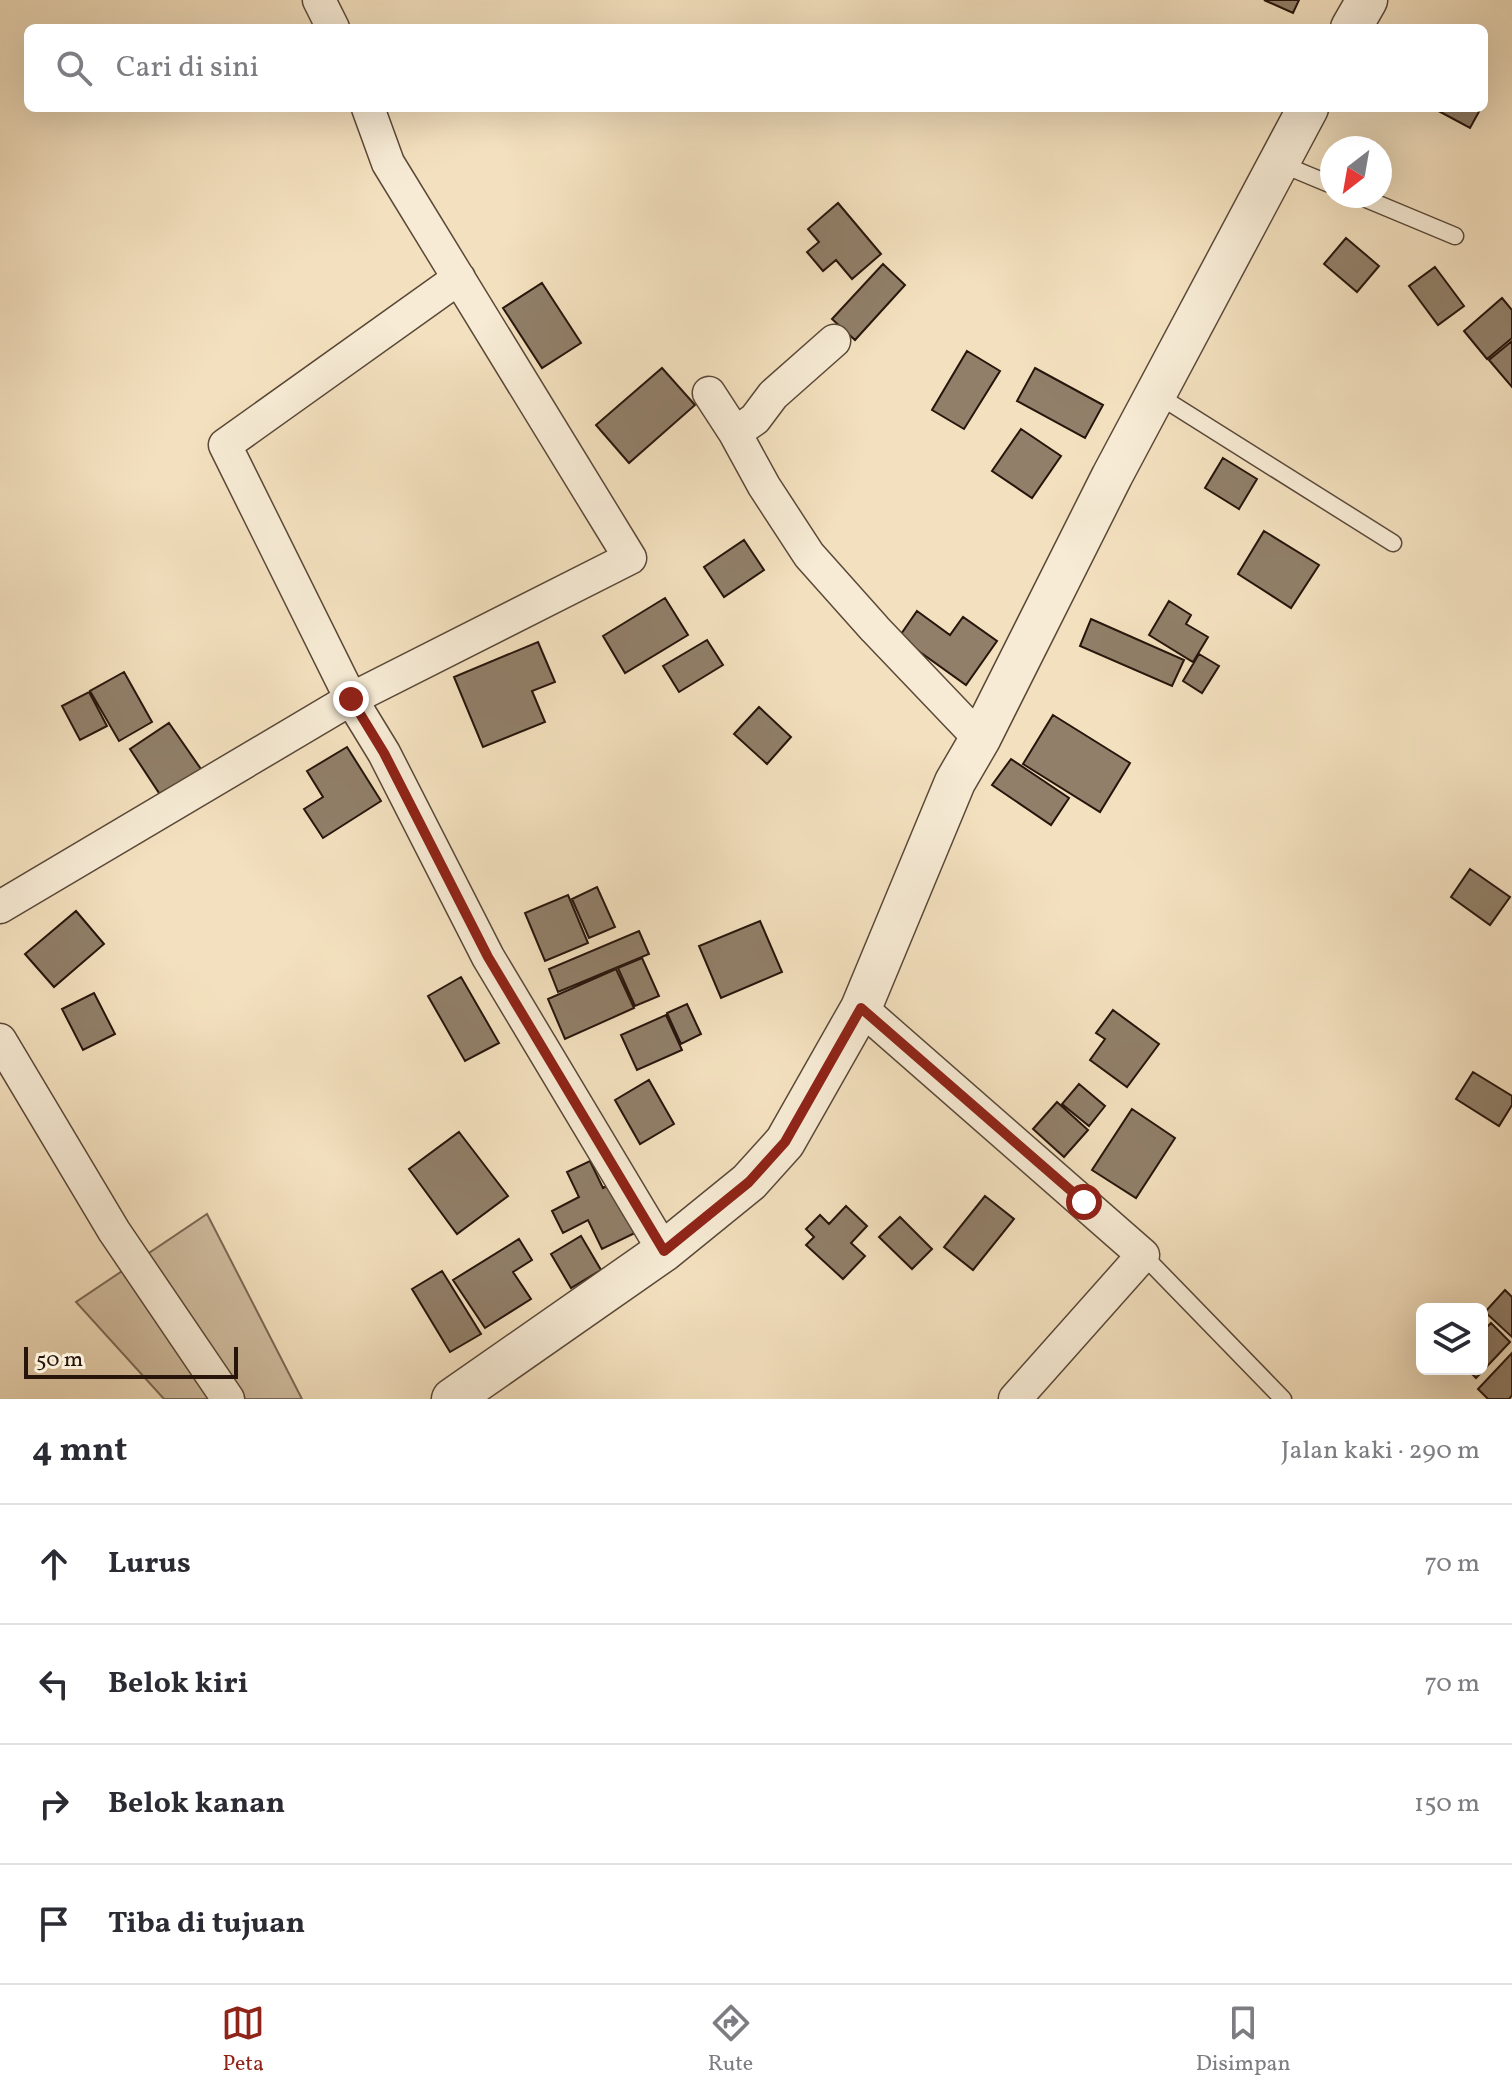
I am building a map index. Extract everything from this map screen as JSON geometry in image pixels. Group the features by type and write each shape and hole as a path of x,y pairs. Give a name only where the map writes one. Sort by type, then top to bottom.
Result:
{"street":[{"path":"319,0 331,24"},
{"path":"1353,24 1367,0"},
{"path":"0,907 351,699 630,558 388,163 369,112"},
{"path":"452,1399 664,1251 749,1182 785,1142 861,1008 955,782 1306,112"},
{"path":"459,278 225,445 351,699 384,753 488,957 664,1251"},
{"path":"735,433 755,419 773,395 834,341"},
{"path":"709,393 809,555 980,739"},
{"path":"861,1008 1143,1255 1015,1399"},
{"path":"0,1040 114,1231 228,1399"}],"lane":[{"path":"1279,163 1320,180"},
{"path":"1388,208 1455,236"},
{"path":"1156,394 1393,543"},
{"path":"1143,1255 1283,1399"}],"shaded area":[{"path":"207,1214 302,1399 164,1399 76,1302"}],"building":[{"path":"1264,0 1299,0 1293,13"},
{"path":"1440,112 1479,112 1470,128"},
{"path":"838,203 881,254 852,279 836,260 823,271 807,252 819,242 808,229"},
{"path":"1346,238 1379,266 1357,292 1324,264"},
{"path":"883,264 905,285 855,340 832,319"},
{"path":"1435,267 1464,306 1438,325 1409,286"},
{"path":"542,283 581,343 542,368 503,308"},
{"path":"1502,298 1512,310 1512,338 1487,359 1464,331"},
{"path":"1512,341 1512,387 1489,360"},
{"path":"967,351 1000,371 964,429 932,410"},
{"path":"662,368 695,405 629,463 596,425"},
{"path":"1035,368 1103,405 1085,438 1017,401"},
{"path":"1021,429 1061,456 1032,498 992,471"},
{"path":"1223,458 1257,479 1239,509 1205,488"},
{"path":"1264,531 1319,565 1291,608 1238,574"},
{"path":"744,540 764,570 724,597 704,567"},
{"path":"665,598 688,635 625,673 603,636"},
{"path":"1169,601 1191,615 1186,624 1208,637 1193,662 1149,635"},
{"path":"917,611 950,635 963,617 997,641 966,685 899,637"},
{"path":"1091,619 1184,660 1172,686 1080,646"},
{"path":"707,640 723,665 679,692 663,666"},
{"path":"538,642 555,682 532,691 545,722 483,747 454,677"},
{"path":"1199,654 1219,666 1202,693 1183,681"},
{"path":"124,672 152,722 119,741 90,691"},
{"path":"89,692 107,726 80,740 62,706"},
{"path":"759,707 791,737 767,764 734,734"},
{"path":"1053,715 1130,763 1100,812 1023,764"},
{"path":"169,723 203,772 163,799 130,749"},
{"path":"347,747 381,801 323,838 304,809 323,797 307,771"},
{"path":"1011,759 1069,798 1051,825 992,785"},
{"path":"1470,869 1510,897 1490,925 1451,897"},
{"path":"597,887 615,927 589,938 572,899"},
{"path":"568,895 588,943 545,961 525,913"},
{"path":"76,911 104,944 54,987 25,954"},
{"path":"760,921 782,972 721,998 699,946"},
{"path":"639,931 649,954 558,992 549,969"},
{"path":"642,958 659,996 635,1006 618,968"},
{"path":"616,969 634,1008 565,1039 548,999"},
{"path":"461,977 499,1043 465,1061 428,996"},
{"path":"94,993 115,1034 83,1050 62,1009"},
{"path":"687,1004 701,1034 681,1044 667,1013"},
{"path":"1113,1010 1159,1044 1127,1087 1090,1060 1105,1039 1096,1033"},
{"path":"666,1015 682,1050 637,1070 621,1035"},
{"path":"1473,1072 1512,1096 1512,1105 1499,1126 1456,1099"},
{"path":"649,1080 674,1124 640,1144 615,1100"},
{"path":"1079,1084 1105,1106 1089,1126 1062,1104"},
{"path":"1057,1102 1088,1130 1064,1157 1033,1129"},
{"path":"1132,1109 1175,1138 1136,1198 1092,1170"},
{"path":"459,1132 508,1196 457,1234 409,1169"},
{"path":"590,1161 603,1188 616,1181 641,1230 602,1249 588,1220 563,1233 552,1211 579,1197 567,1172"},
{"path":"985,1196 1014,1219 973,1270 944,1247"},
{"path":"846,1206 867,1226 851,1243 865,1256 843,1279 806,1245 814,1237 806,1229 820,1215 829,1224"},
{"path":"900,1217 932,1249 912,1269 879,1237"},
{"path":"581,1236 601,1270 571,1288 551,1254"},
{"path":"519,1239 532,1260 513,1272 531,1299 485,1328 453,1280"},
{"path":"442,1271 481,1334 450,1352 412,1289"},
{"path":"1505,1290 1512,1297 1512,1337 1488,1315 1488,1309"},
{"path":"1491,1323 1510,1342 1488,1365 1488,1326"},
{"path":"1512,1353 1512,1395 1509,1399 1488,1399 1478,1389"}],"route":[{"path":"351,699 384,753 488,957 664,1251 749,1182 785,1142 861,1008 1084,1202"}]}
